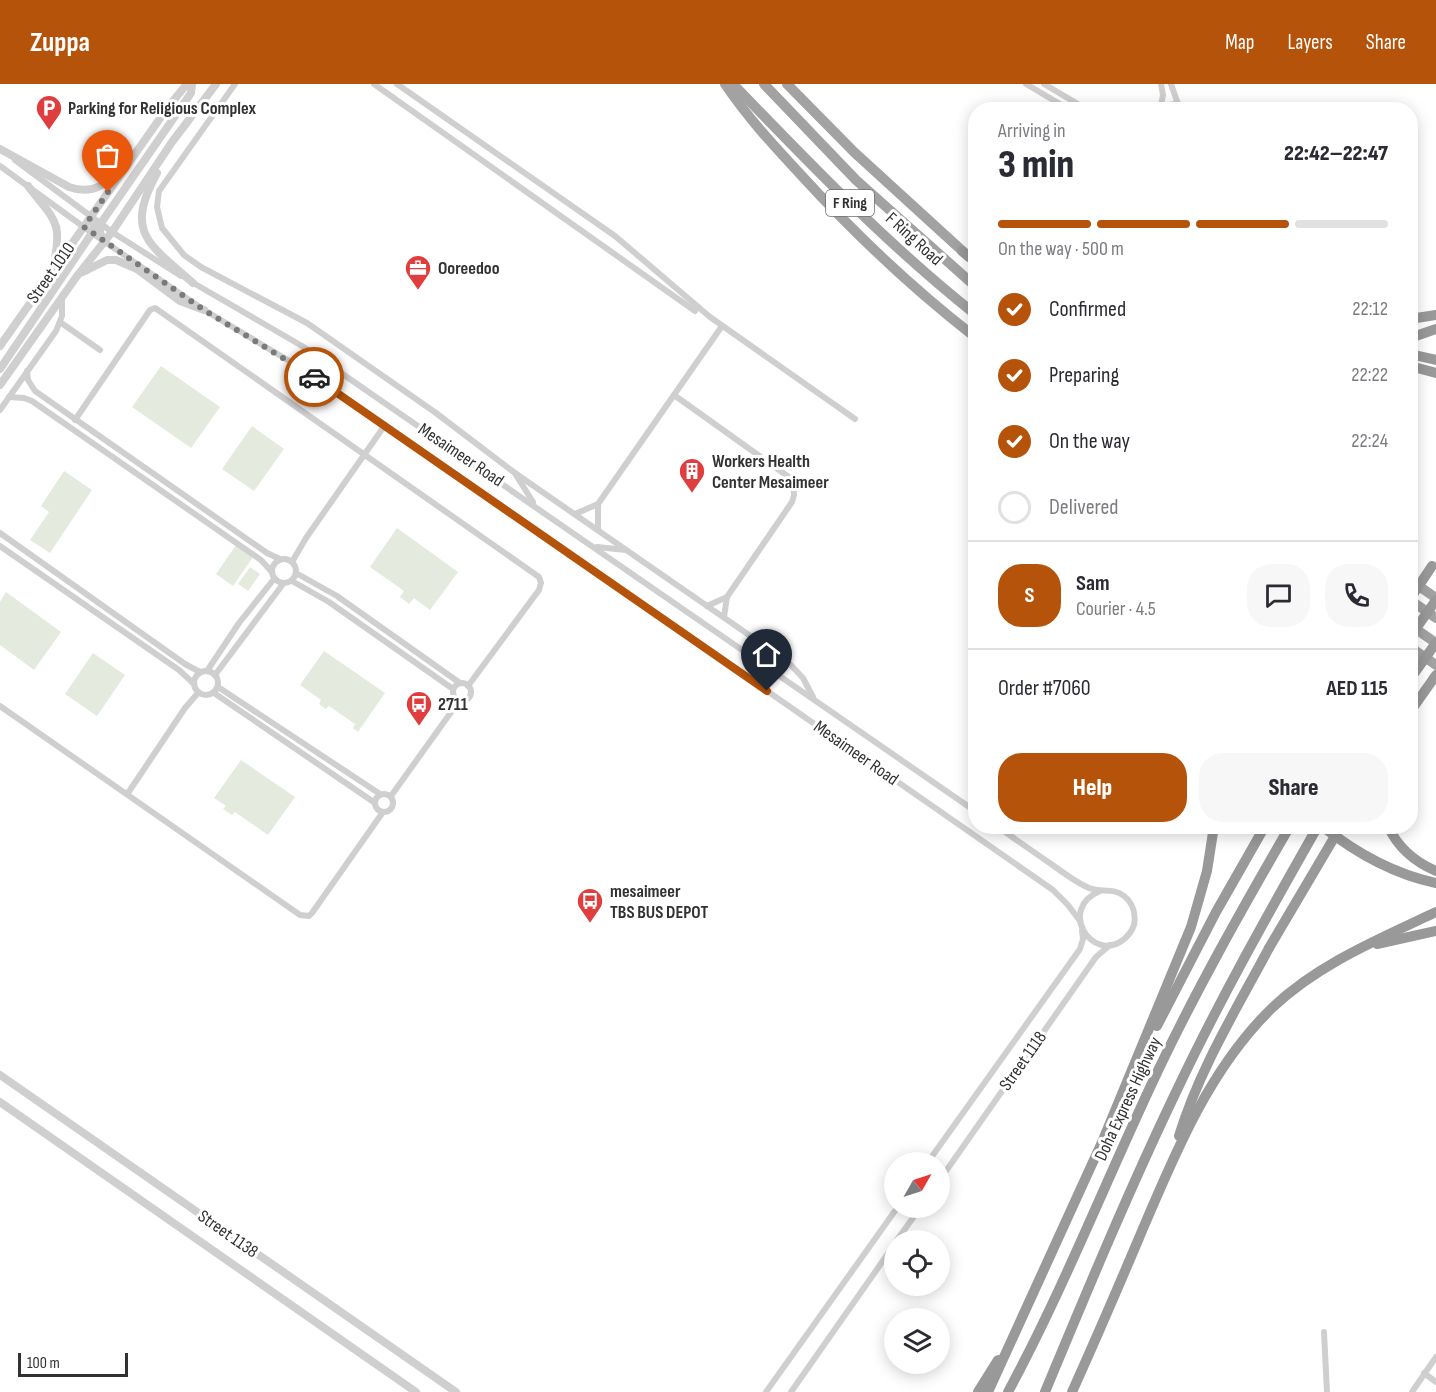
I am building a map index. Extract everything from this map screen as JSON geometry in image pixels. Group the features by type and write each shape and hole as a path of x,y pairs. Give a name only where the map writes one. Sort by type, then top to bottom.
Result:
{"highway":[{"path":"725,84 750,120 838,216 896,271 968,332"},
{"name":"F Ring Road","path":"733,84 859,211 900,250 968,308"},
{"name":"F Ring Road","path":"764,84 856,180 968,280"},
{"path":"787,84 854,152 968,256"},
{"path":"1418,318 1436,315"},
{"path":"1418,335 1436,329"},
{"path":"1418,356 1436,360"},
{"path":"1418,368 1436,373"},
{"path":"1418,587 1435,563"},
{"path":"1418,586 1436,599 1418,625"},
{"path":"1418,605 1436,618"},
{"path":"1418,631 1436,643 1418,668"},
{"path":"1418,653 1436,665"},
{"path":"1418,700 1436,675"},
{"path":"1418,701 1420,697"},
{"path":"988,1392 1089,1170 1191,927 1207,871 1213,834"},
{"path":"1119,1098 1216,912 1260,834"},
{"name":"Doha Express Highway","path":"1008,1392 1046,1319 1154,1078 1233,925 1285,834"},
{"path":"1045,1392 1122,1209 1177,1090 1254,938 1313,834"},
{"path":"1332,834 1373,861 1397,872 1436,883"},
{"path":"1173,1160 1186,1113 1219,1044 1269,948 1336,834"},
{"path":"1392,834 1411,857 1436,871"},
{"path":"1072,1392 1173,1160 1233,1051 1273,1007 1312,976 1359,948 1436,912"},
{"path":"1359,948 1436,931"},
{"path":"978,1392 1015,1331"}],"street":[{"name":"Street 1010","path":"0,346 168,107 187,84"},
{"path":"104,242 100,233 101,223 191,93 192,84"},
{"name":"Street 1010","path":"0,385 77,276 112,232 172,142 216,84"},
{"path":"235,84 159,192 157,207 160,220 168,237 184,255 201,267 307,323 515,473 794,667 814,698"},
{"path":"375,84 696,311 710,317"},
{"path":"397,84 615,236 722,327 855,419"},
{"path":"1026,84 1056,102"},
{"path":"1044,84 1074,102"},
{"path":"1161,84 1162,102"},
{"path":"1171,84 1177,102"},
{"path":"0,149 69,187 81,191 96,189 116,172 168,107"},
{"path":"172,142 143,201 142,224 153,248 193,283"},
{"name":"Mesaimeer Road","path":"0,149 112,232 193,283 302,346 968,806"},
{"name":"Mesaimeer Road","path":"0,166 104,242 204,310 301,368 385,425 968,831"},
{"path":"28,186 52,217 58,232 52,272"},
{"path":"0,369 92,233 94,225 92,216"},
{"path":"77,276 107,260 116,260 137,269 180,301 204,310"},
{"name":"Street 1010","path":"0,410 56,331 60,322 62,298"},
{"path":"75,420 150,310 155,308 539,577 541,583 538,590 468,686"},
{"path":"60,322 100,350"},
{"path":"575,514 598,504 722,327"},
{"path":"27,371 30,384 38,393 280,560"},
{"path":"32,401 38,393"},
{"path":"674,395 793,480 792,502 727,597 724,617"},
{"path":"9,397 32,401 261,560 272,571"},
{"path":"292,562 312,528 385,425"},
{"path":"515,473 534,505"},
{"path":"598,504 598,530"},
{"path":"0,533 185,664 215,675 218,681 216,690 205,696 198,693 194,683 179,670 0,546"},
{"path":"595,547 627,550"},
{"path":"283,584 274,579 272,571 273,565 285,559 292,562 296,573 337,596 460,683 468,686 471,691 469,697 465,701 459,701 453,696 453,688"},
{"path":"215,675 283,584 292,581 296,573"},
{"path":"194,683 194,679 204,672 274,579"},
{"path":"292,581 329,602 453,688"},
{"path":"707,606 727,597"},
{"path":"453,688 460,683"},
{"path":"216,690 375,803 378,810 383,812 390,811 393,805 391,796 459,701"},
{"path":"216,690 380,794"},
{"path":"128,793 185,708 198,693"},
{"path":"0,706 300,915 309,916 312,913 383,812"},
{"path":"375,803 376,797 380,794 385,793 391,796"},
{"name":"Mesaimeer Road","path":"972,834 1044,884 1068,906 1081,925"},
{"path":"1009,834 1063,873 1089,888 1118,892 1131,904 1134,913 1132,931 1119,943 1110,945 1093,941 1081,925 1080,914 1087,899 1100,891"},
{"name":"Street 1118","path":"935,1152 1080,949 1083,939 1081,925"},
{"name":"Street 1118","path":"950,1165 1096,957 1110,945"},
{"name":"Street 1138","path":"0,1075 456,1392"},
{"name":"Street 1138","path":"0,1102 416,1392"},
{"path":"766,1392 890,1218"},
{"path":"791,1392 884,1259"},
{"path":"1324,1332 1327,1392"},
{"path":"1412,1392 1436,1357"},
{"path":"1425,1373 1436,1382"}],"shaded area":[{"path":"161,366 220,407 191,448 132,407"},
{"path":"252,426 284,449 254,491 222,469"},
{"path":"64,471 92,490 50,553 30,540 49,512 41,506"},
{"path":"397,528 458,572 430,610 414,598 409,604 400,597 404,591 370,567"},
{"path":"236,545 253,557 233,586 216,574"},
{"path":"250,567 260,574 248,591 238,584"},
{"path":"6,592 61,632 34,670 0,645 0,602"},
{"path":"324,651 385,693 358,732 353,728 355,724 329,706 326,709 319,704 321,700 300,685"},
{"path":"93,653 125,675 97,716 65,694"},
{"path":"241,760 295,797 268,835 235,812 232,815 223,809 226,806 214,798"}],"way so far":[{"path":"108,192 84,227 204,310 314,377"}],"place":[{"name":"Parking for Religious Complex","path":"49,131"},
{"name":"Ooreedoo","path":"418,291"},
{"name":"Workers Health Center Mesaimeer","path":"692,494"},
{"name":"2711","path":"419,727"},
{"name":"mesaimeer TBS BUS DEPOT","path":"590,924"}],"route":[{"path":"314,377 767,691"}]}
